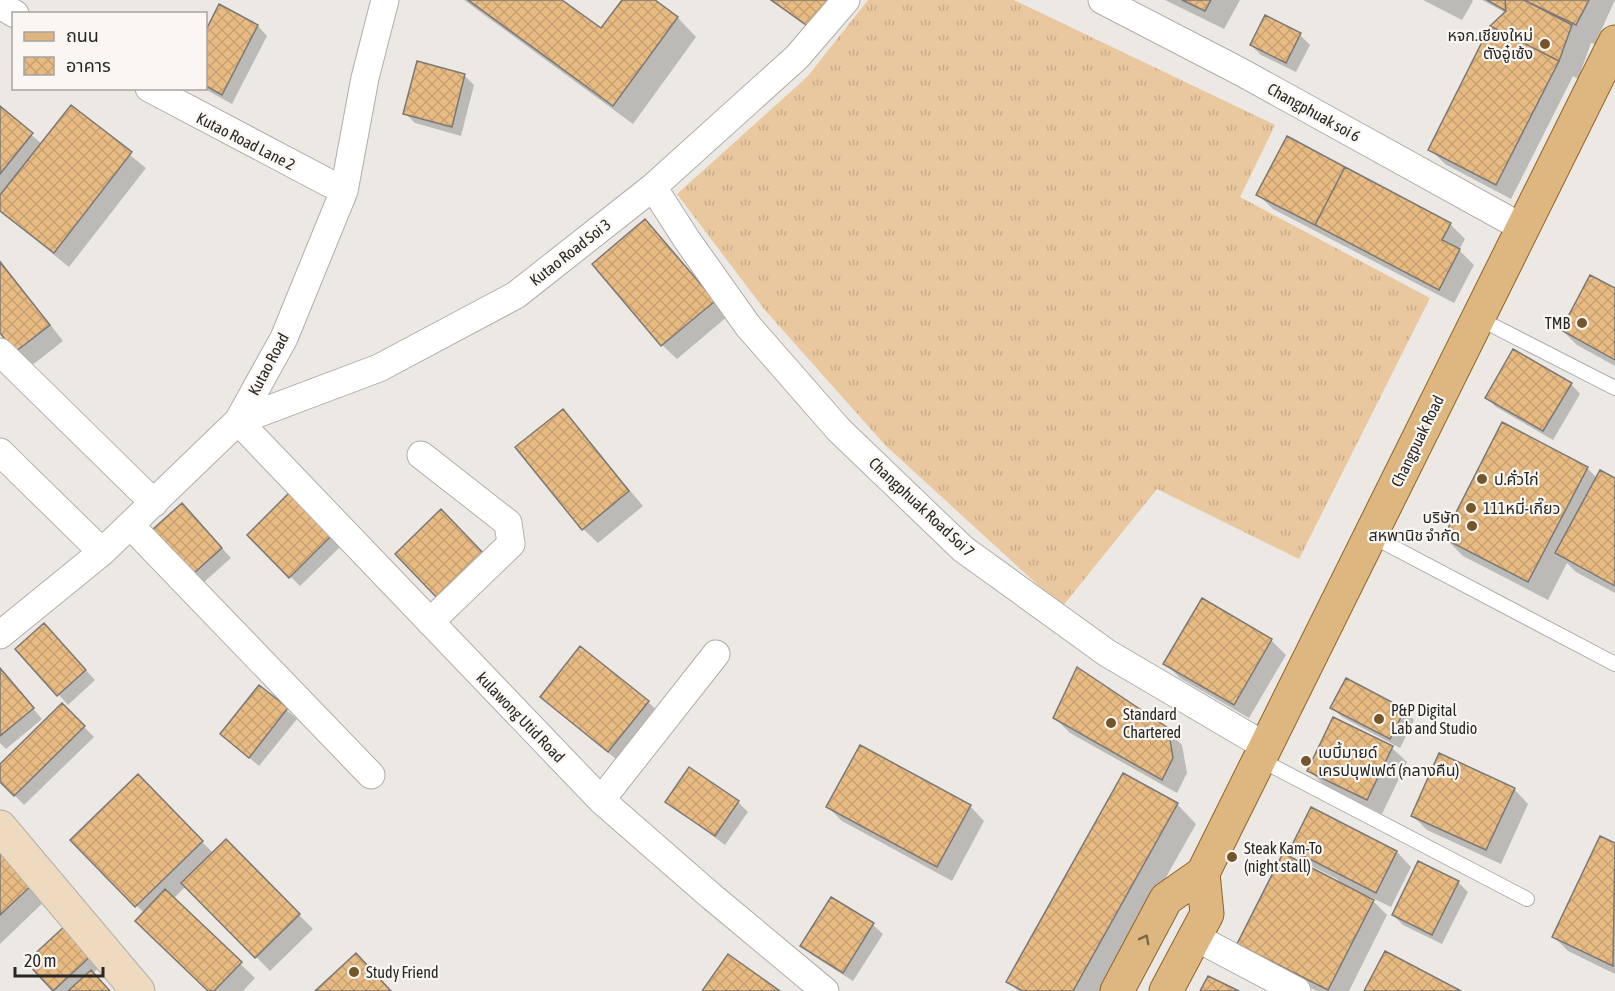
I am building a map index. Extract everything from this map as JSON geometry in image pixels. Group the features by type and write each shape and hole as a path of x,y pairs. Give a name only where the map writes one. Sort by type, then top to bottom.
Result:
{"main road":[{"name":"Changpuak Road","path":"1117,991 1166,899 1203,873 1615,42"},
{"path":"1166,991 1207,914 1203,873"}],"street":[{"name":"Kutao Road","path":"0,634 102,552 237,421 284,338 344,191 365,78 385,0"},
{"name":"Kutao Road Soi 3","path":"237,421 379,368 516,295 653,187 797,57 846,0"},
{"name":"Changphuak soi 6","path":"1102,0 1241,72 1523,228"},
{"name":"Kutao Road Lane 2","path":"153,90 344,191"},
{"name":"Changphuak Road Soi 7","path":"653,187 687,240 748,326 839,430 963,549 1107,653 1262,753"},
{"path":"0,352 154,503"},
{"name":"kulawong Utid Road","path":"237,421 601,800 825,991"},
{"path":"0,452 102,552"},
{"path":"421,455 508,523 511,544 430,622"},
{"path":"130,525 371,775"},
{"path":"601,800 716,654"},
{"path":"0,827 138,991"},
{"path":"1195,937 1297,991"}],"lane":[{"path":"1478,318 1615,388"},
{"path":"1370,535 1615,664"},
{"path":"1262,753 1527,899"}],"green space":[{"path":"868,0 1014,0 1275,125 1240,197 1430,298 1299,559 1157,489 1062,607 885,445 764,309 677,194 807,77"}],"building":[{"path":"468,0 562,0 601,28 622,0 655,0 678,17 613,106"},
{"path":"771,0 828,0 809,27"},
{"path":"1182,0 1211,0 1205,11"},
{"path":"1487,0 1505,0 1506,11"},
{"name":"หจก.เชียงใหม่ ตังอู๋เซ้ง","path":"1505,0 1524,0 1572,25 1559,61 1490,26 1506,11"},
{"path":"1524,0 1589,0 1576,25"},
{"path":"219,4 258,25 222,95 207,87 207,28"},
{"path":"1265,15 1301,33 1286,63 1250,45"},
{"path":"1490,26 1559,61 1496,185 1428,150"},
{"path":"417,61 465,74 452,127 403,114"},
{"path":"71,105 132,152 54,253 0,211 0,195"},
{"path":"0,106 33,133 0,174"},
{"path":"1287,136 1345,167 1315,225 1256,195"},
{"path":"1345,167 1451,223 1442,240 1460,249 1439,290 1315,225"},
{"path":"645,219 715,301 661,346 592,264"},
{"path":"0,262 50,325 15,352 0,333"},
{"path":"1590,275 1615,288 1615,360 1561,330"},
{"path":"1513,349 1572,383 1543,431 1485,398"},
{"path":"563,409 629,491 582,530 515,447"},
{"path":"1502,422 1588,467 1528,582 1443,538"},
{"path":"1600,470 1615,478 1615,586 1555,553"},
{"path":"289,493 331,536 289,578 247,535"},
{"path":"182,503 222,548 193,574 152,530"},
{"path":"441,509 486,556 440,601 395,554"},
{"path":"1202,598 1272,639 1234,705 1163,664"},
{"path":"44,623 86,670 57,696 15,649"},
{"path":"580,646 649,701 608,752 540,697"},
{"name":"Standard Chartered","path":"1077,667 1168,728 1173,758 1162,780 1053,718"},
{"path":"0,668 34,708 0,736"},
{"path":"1346,678 1405,709 1390,739 1330,708"},
{"path":"259,685 288,708 249,758 220,734"},
{"path":"62,703 85,726 14,796 0,782 0,764"},
{"path":"1333,717 1393,746 1367,800 1307,771"},
{"path":"860,745 971,805 937,867 826,807"},
{"path":"1439,753 1515,788 1486,850 1411,816"},
{"path":"689,767 739,801 715,836 665,802"},
{"path":"1123,773 1178,803 1073,991 1023,991 1006,982"},
{"path":"138,774 203,841 135,907 70,840"},
{"path":"1311,807 1397,851 1376,893 1290,849"},
{"path":"1600,836 1615,843 1613,966 1552,937"},
{"path":"226,839 300,914 255,958 181,883"},
{"path":"0,845 35,882 0,915"},
{"path":"1283,853 1374,900 1328,990 1237,944"},
{"path":"1418,861 1459,881 1432,935 1392,915"},
{"path":"165,889 242,962 214,991 208,991 135,921"},
{"path":"831,897 874,923 843,973 800,946"},
{"path":"67,924 94,953 53,991 26,962"},
{"path":"1385,951 1461,991 1364,991"},
{"name":"Study Friend","path":"356,953 391,991 315,991"},
{"path":"728,954 780,991 702,991"},
{"path":"91,970 110,991 68,991"},
{"path":"1208,976 1239,991 1200,991"}],"place":[{"name":"หจก.เชียงใหม่ ตังอู๋เซ้ง","path":"1545,44"},
{"name":"TMB","path":"1582,323"},
{"name":"ป.คั๋วไก่","path":"1482,479"},
{"name":"111หมี่-เกี๊ยว","path":"1471,508"},
{"name":"บริษัท สหพานิช จำกัด","path":"1472,526"},
{"name":"P&P Digital Lab and Studio","path":"1379,719"},
{"name":"Standard Chartered","path":"1111,723"},
{"name":"เบบี้มายด์ เครปบุฟเฟต์ (กลางคืน)","path":"1306,761"},
{"name":"Steak Kam-To (night stall)","path":"1232,857"},
{"name":"Study Friend","path":"354,972"}]}
